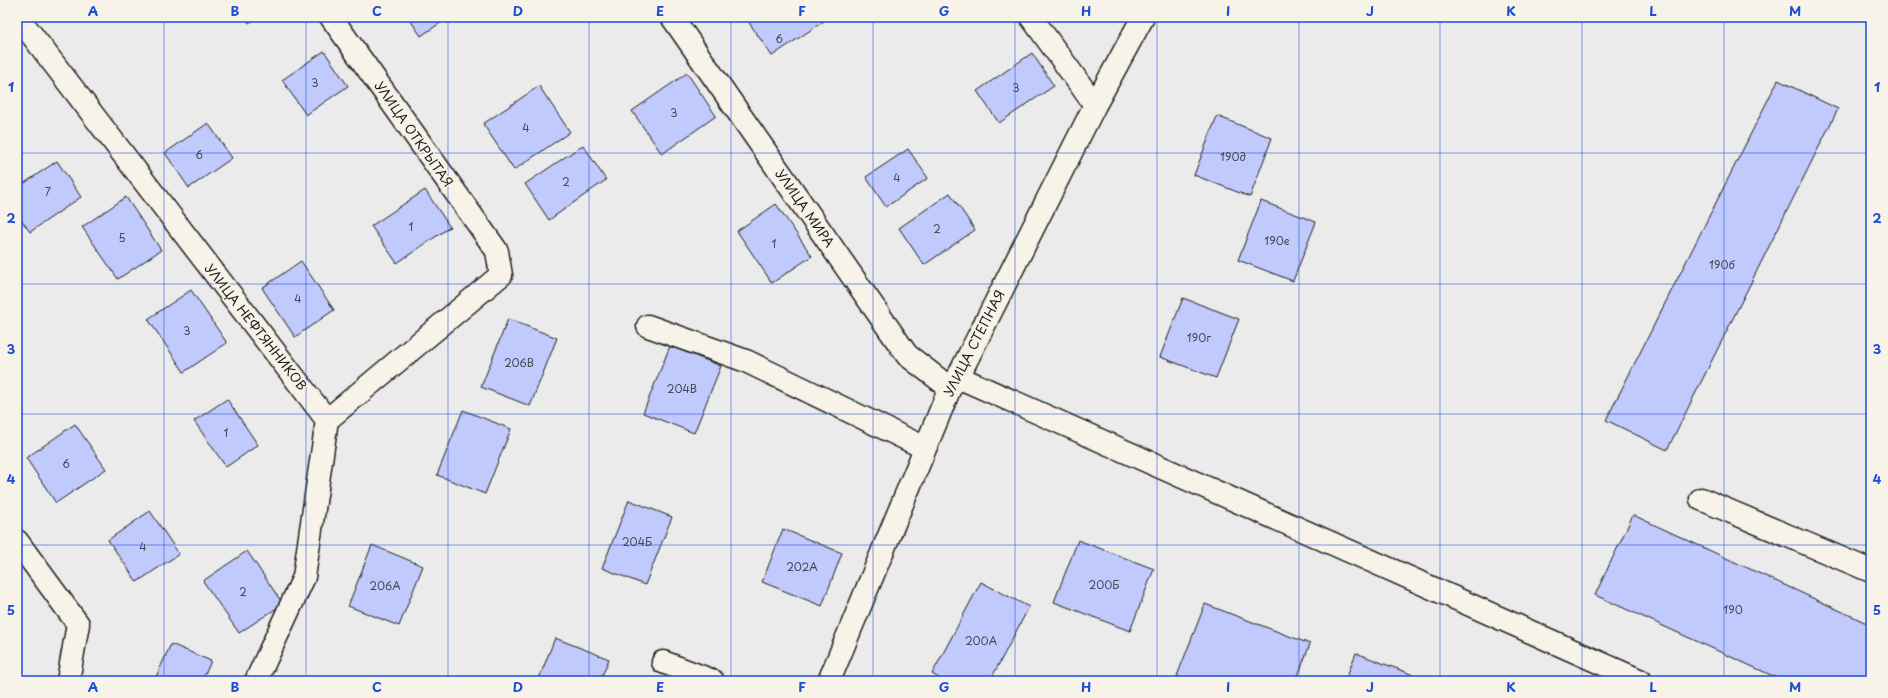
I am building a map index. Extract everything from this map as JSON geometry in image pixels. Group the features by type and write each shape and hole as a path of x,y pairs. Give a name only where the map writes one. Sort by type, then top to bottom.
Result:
{"street":[{"name":"УЛИЦА НЕФТЯННИКОВ","path":"18,17 327,420"},
{"name":"УЛИЦА ОТКРЫТАЯ","path":"327,420 501,275 497,251 331,17"},
{"name":"УЛИЦА МИРА","path":"672,17 907,355 954,382 1641,681"},
{"path":"1031,17 1095,105"},
{"name":"УЛИЦА СТЕПНАЯ","path":"829,681 925,448 954,382 1095,105 1143,17"},
{"path":"648,326 746,361 925,448"},
{"path":"256,681 304,577 327,420"},
{"path":"1701,499 1871,571"},
{"path":"17,541 78,624 68,681"},
{"path":"663,662 713,681"}],"building":[{"path":"245,17 259,17 249,23"},
{"path":"408,17 449,17 421,36"},
{"path":"753,17 830,17 772,56 748,21"},
{"path":"324,51 348,86 306,115 282,80"},
{"path":"1032,53 1054,86 999,123 977,91"},
{"path":"687,73 716,116 662,154 632,111"},
{"path":"1778,80 1838,109 1667,450 1606,420"},
{"path":"539,86 570,132 514,170 483,124"},
{"path":"1217,116 1272,138 1250,197 1194,175"},
{"path":"208,123 232,158 189,188 165,153"},
{"path":"583,145 606,180 549,220 525,184"},
{"path":"908,149 928,178 886,207 866,177"},
{"path":"57,161 81,197 30,232 17,214 17,188"},
{"path":"425,190 450,227 397,263 371,226"},
{"path":"950,193 975,230 924,265 899,228"},
{"path":"126,197 161,250 118,279 82,227"},
{"path":"1261,201 1316,222 1293,281 1238,260"},
{"path":"776,204 812,256 772,283 737,231"},
{"path":"301,261 334,310 295,337 262,288"},
{"path":"191,290 227,343 184,372 148,319"},
{"path":"1183,298 1239,319 1216,378 1160,357"},
{"path":"508,319 557,338 530,406 481,387"},
{"path":"670,346 721,366 694,433 643,413"},
{"path":"227,399 258,445 226,467 194,421"},
{"path":"463,410 511,429 485,494 437,475"},
{"path":"75,424 106,469 56,503 26,458"},
{"path":"629,500 672,517 645,585 602,568"},
{"path":"150,511 179,554 137,582 108,540"},
{"path":"1633,515 1871,625 1871,681 1784,681 1595,595"},
{"path":"783,529 842,553 822,606 762,582"},
{"path":"1078,540 1154,569 1130,631 1054,602"},
{"path":"372,545 423,566 399,626 348,606"},
{"path":"247,551 283,604 239,633 203,581"},
{"path":"981,582 1029,607 990,681 944,681 932,674"},
{"path":"1205,604 1310,644 1296,681 1189,681 1177,676"},
{"path":"555,638 609,659 600,681 538,681"},
{"path":"171,644 211,661 202,681 154,681"},
{"path":"1356,653 1429,681 1345,681"}]}
